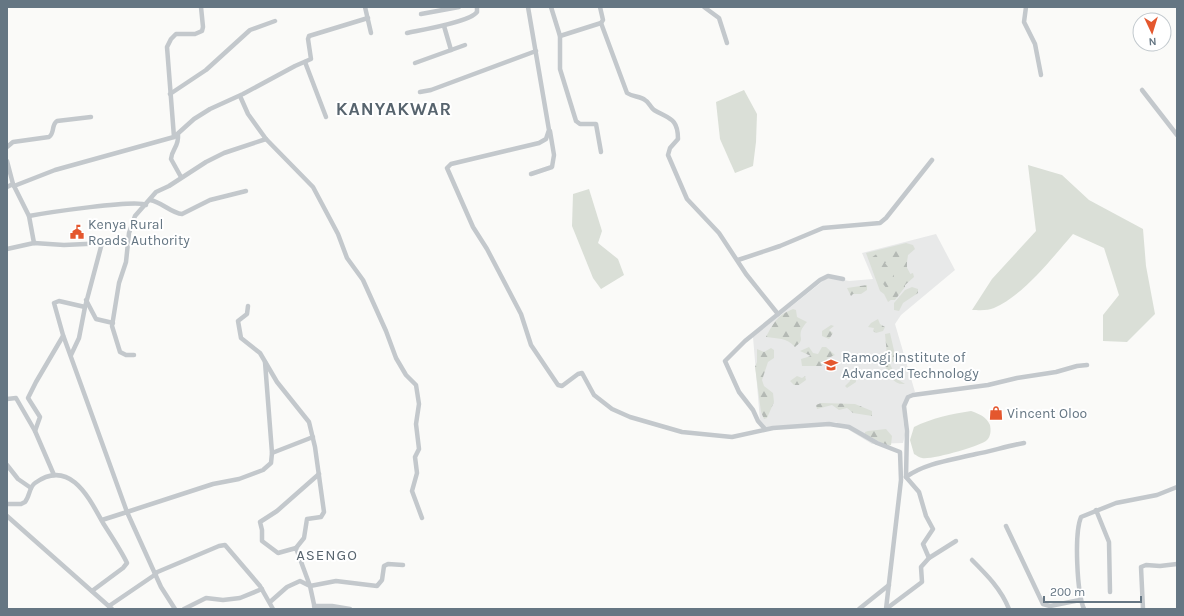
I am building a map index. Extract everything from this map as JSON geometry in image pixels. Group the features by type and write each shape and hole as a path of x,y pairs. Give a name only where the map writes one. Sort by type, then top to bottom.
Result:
{"street":[{"path":"181,177 170,159 172,152 178,145 170,94 167,47 171,39 176,34 195,34 202,31 204,27 201,7"},
{"path":"365,7 371,33"},
{"path":"421,14 459,7"},
{"path":"408,33 444,26 475,14 477,7"},
{"path":"528,7 554,155 552,167 531,174"},
{"path":"551,7 560,36 560,69 576,121 580,124 596,124 601,152"},
{"path":"600,7 603,20 601,23 627,93 645,100 653,109 669,116 676,126 678,139 670,148 668,155 687,199 719,233 746,274 778,314"},
{"path":"704,7 719,18 727,43"},
{"path":"1026,7 1024,22 1035,44 1041,75"},
{"path":"7,187 55,170 176,136 201,115 312,58 308,39 309,36 368,18"},
{"path":"170,94 206,70 250,30 275,21"},
{"path":"560,36 601,23"},
{"path":"444,26 451,50"},
{"path":"415,63 465,45"},
{"path":"420,92 431,90 536,51"},
{"path":"305,62 326,117"},
{"path":"1142,90 1177,135"},
{"path":"240,96 248,114 266,139 313,187 338,234 347,258 363,280 386,331 396,358 418,389 419,404 416,424 419,449 416,457 417,473 412,491 422,518"},
{"path":"7,147 13,142 49,137 52,134 54,124 57,121 91,117"},
{"path":"549,130 543,142 471,158 451,164 447,168 473,227 487,249 521,314 530,345 553,380 561,386 578,374 582,373 594,395 612,409 630,418 682,432 732,437 766,429 820,424 843,426 900,452 901,480 886,609"},
{"path":"134,355 126,355 120,352 113,331 113,323 119,283 126,262 128,242 134,219 156,192 214,157 266,139"},
{"path":"738,260 780,246 823,228 880,223 916,182 932,160"},
{"path":"7,161 13,185 29,216 34,243"},
{"path":"150,200 161,203 182,214 210,200 246,192"},
{"path":"29,216 116,205 142,203 146,205"},
{"path":"7,248 34,243 64,245 128,242"},
{"path":"71,355 79,338 86,300 102,243"},
{"path":"766,429 758,421 753,410 739,392 725,362 745,341 827,276 843,279"},
{"path":"85,307 59,300 54,303 63,336 127,512 156,573 161,587 175,609"},
{"path":"86,300 96,319 113,323"},
{"path":"248,306 247,314 238,321 240,336 260,353 277,382 309,422 319,474 324,515 307,519 304,538 296,548 281,553 275,552 262,541 262,530 259,522 277,511 319,474"},
{"path":"35,431 40,417 28,398 63,336"},
{"path":"102,520 213,484 239,479 262,470 270,463 272,453 265,362"},
{"path":"929,558 923,544 933,529 926,516 918,492 906,477 907,431 904,406 910,396 988,386 1017,378 1056,372 1077,366 1087,365"},
{"path":"7,400 16,398 35,431 54,475"},
{"path":"272,453 313,437"},
{"path":"901,480 916,470 929,465 1005,446 1024,443"},
{"path":"7,465 18,479 31,488"},
{"path":"7,504 23,503 29,496 31,488 40,480 54,475 68,477 76,484 94,504 126,564 123,568 92,591"},
{"path":"1084,609 1080,600 1078,562 1080,521 1083,516 1116,503 1157,495 1177,487"},
{"path":"1096,510 1109,542 1110,592"},
{"path":"7,516 111,608 156,573 219,546 225,545 262,589 273,609"},
{"path":"1006,526 1042,604 1050,606 1080,600"},
{"path":"886,609 922,582 921,567 929,558 956,541"},
{"path":"296,548 310,586 314,608 332,606 350,609"},
{"path":"972,560 1004,595 1009,609"},
{"path":"270,602 295,582 300,581 310,586 336,581 377,586 382,580 384,566 388,564 403,565"},
{"path":"1143,609 1140,567 1146,565 1160,566 1177,564"},
{"path":"859,609 889,585"},
{"path":"184,609 206,598 223,600 240,598 262,589"}],"shaded area":[{"name":"Ramogi Institute of Advanced Technology","path":"936,234 955,270 901,315 895,324 915,392 907,395 903,417 905,435 903,443 872,444 836,422 766,428 760,421 753,337 828,277 849,281 873,279 862,253"}],"green space":[{"path":"744,90 757,114 756,142 753,166 735,173 720,139 716,102"},
{"path":"1028,165 1062,175 1089,200 1143,229 1146,266 1155,314 1127,342 1103,341 1103,315 1119,295 1104,248 1073,234 1047,265 1016,294 992,309 972,310 992,279 1036,231"},
{"path":"589,189 602,231 598,243 618,259 624,275 601,289 593,278 572,226 573,194"},
{"path":"906,243 913,245 915,249 908,255 907,262 905,264 912,277 895,297 888,302 884,294 880,291 866,253"},
{"path":"889,249 898,251 902,249 904,253 900,257 900,260 885,263 894,275 892,293 881,281 875,266 871,262 871,258 882,250"},
{"path":"902,261 907,262 907,271 899,273 898,268"},
{"path":"913,273 914,277 905,285 895,300 891,300 890,295 909,275"},
{"path":"867,285 867,290 861,294 853,294 851,296 847,288"},
{"path":"912,287 918,289 918,293 903,303 899,311 894,310 894,303 905,290"},
{"path":"793,309 796,310 797,317 807,322 801,330 801,341 795,347 785,340 766,337 773,324 779,317"},
{"path":"878,319 880,324 885,327 883,331 876,333 873,331 874,328 868,327 871,323"},
{"path":"831,325 834,326 829,330 833,333 829,339 822,336 822,331"},
{"path":"890,333 896,359 890,364 897,379 905,384 895,381 890,376 885,366 887,355 885,334"},
{"path":"809,347 813,353 818,354 822,347 826,347 835,355 828,358 822,366 802,366 801,359 811,356 800,351"},
{"path":"771,348 774,350 774,358 768,362 762,380 764,386 773,393 774,402 767,418 764,419 761,412 755,367 757,362 757,349 764,352"},
{"path":"879,355 884,360 879,365 874,360"},
{"path":"855,372 856,382 847,388 845,386 850,381 849,374"},
{"path":"797,376 802,378 805,376 806,380 799,385 794,385 790,381"},
{"path":"821,403 855,404 872,411 872,416 853,413 847,408 839,410 832,405 817,409 816,405"},
{"path":"971,411 982,416 990,425 991,431 987,440 966,449 936,457 922,458 914,454 910,440 914,427 942,417"},
{"path":"886,429 892,436 891,445 888,446 865,434 865,432 868,431"}],"place":[{"name":"Kenya Rural Roads Authority","path":"77,232"},
{"name":"Ramogi Institute of Advanced Technology","path":"831,365"},
{"name":"Vincent Oloo","path":"996,413"}],"district":[{"name":"KANYAKWAR","path":"394,109"},
{"name":"ASENGO","path":"327,555"}]}
